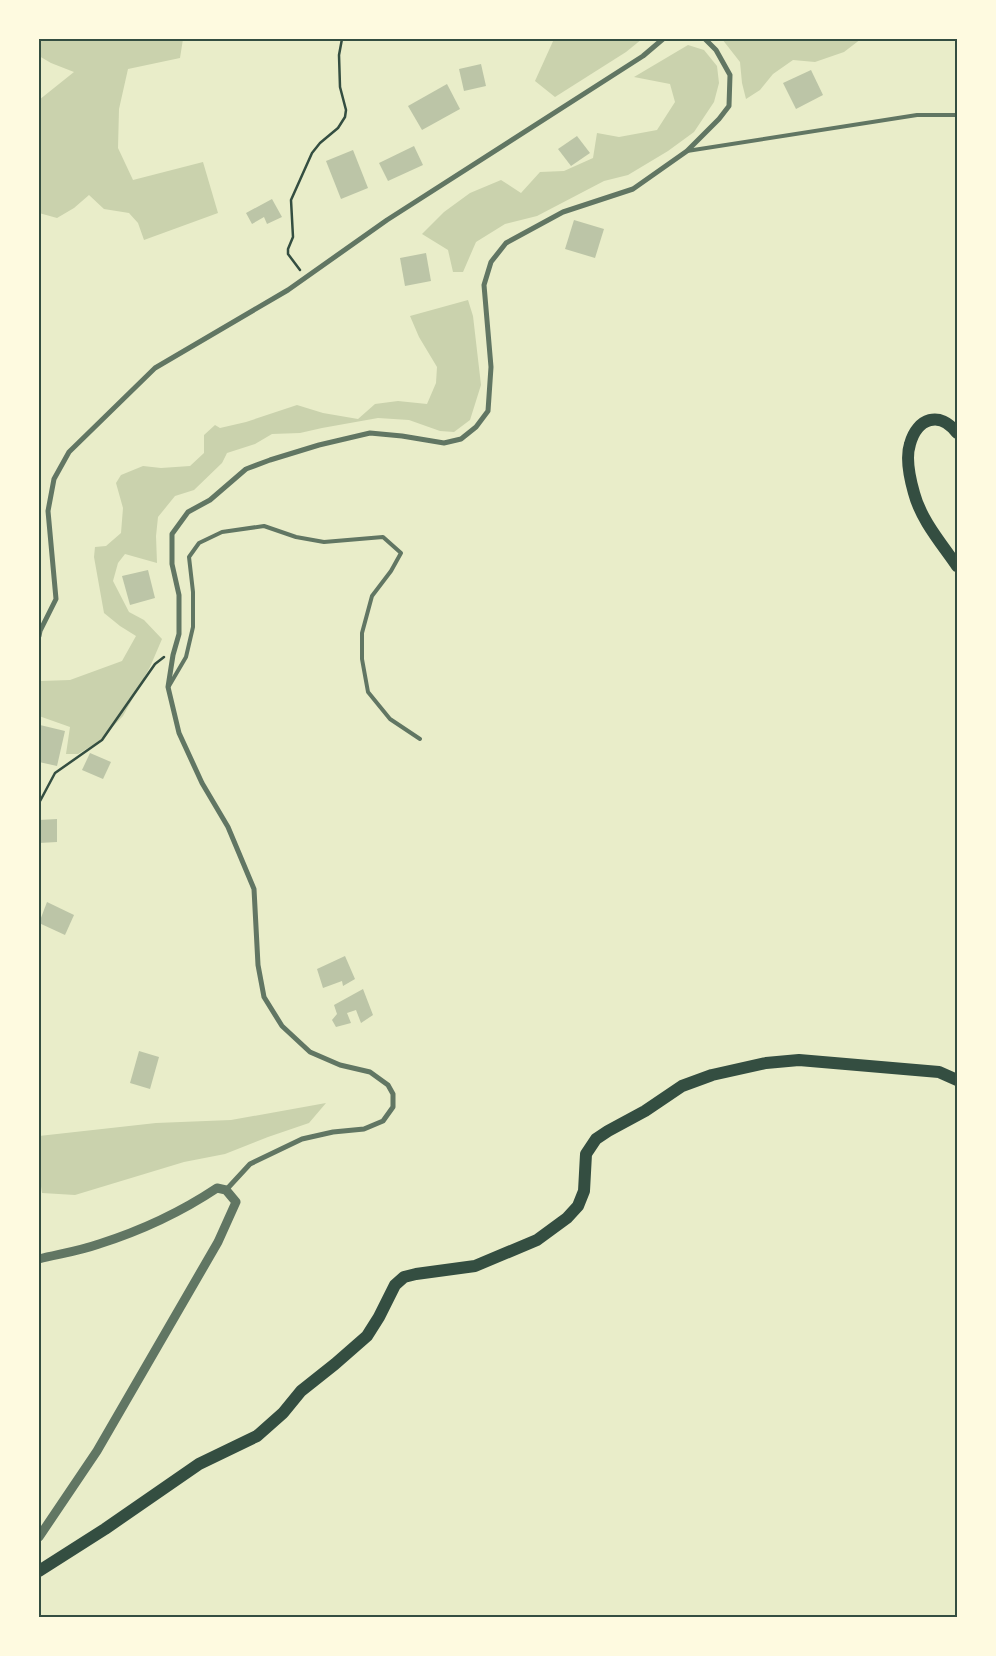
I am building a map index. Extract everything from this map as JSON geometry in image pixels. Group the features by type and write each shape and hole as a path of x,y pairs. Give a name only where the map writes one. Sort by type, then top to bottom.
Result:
{"main road":[{"path":"957,433 952,426 942,420 928,420 916,429 909,445 908,465 914,495 929,526 957,566"},
{"path":"39,1572 199,1464 257,1436 283,1413 301,1391 367,1336 395,1286 404,1277 475,1266 537,1240 567,1218 578,1206 584,1191 586,1154 596,1139 645,1111 682,1086 712,1075 766,1062 799,1060 939,1072 957,1080"}],"street":[{"path":"39,636 56,599 48,511 54,479 69,452 155,368 288,290 387,220 642,56 663,39"},
{"path":"226,1190 250,1164 302,1139 333,1132 364,1129 383,1121 393,1107 392,1094 388,1085 370,1072 340,1065 310,1052 282,1026 264,997 258,965 254,889 228,827 202,782 179,733 168,687 179,634 178,595 172,564 172,534 188,512 210,500 246,469 270,460 319,445 370,433 444,443 461,439 476,427 488,411 491,367 484,285 491,262 506,243 563,212 633,189 687,151 719,119 729,106 730,75 716,50 705,39"},
{"path":"39,1259 98,1245 150,1225 217,1188 226,1190 236,1202 218,1242 97,1451 39,1537"}],"lane":[{"path":"687,151 917,115 957,115"},
{"path":"168,687 186,657 193,627 193,592 189,558 199,543 222,532 264,526 296,537 324,542 383,537 401,553 372,596 362,634 362,659 368,692 390,718 420,738"}],"path":[{"path":"305,277 288,254 288,248 293,237 291,200 312,152 338,128 345,117 346,110 340,87 339,55 342,39"},
{"path":"39,802 55,773 102,740 154,664 175,649"}],"green space":[{"path":"39,39 60,39 64,41 72,39 183,39 180,58 128,69 119,109 118,148 133,180 203,162 218,213 144,240 138,223 129,213 104,209 89,195 74,208 57,218 39,213 39,100 74,72 39,56"},
{"path":"554,39 642,39 626,52 555,97 535,81"},
{"path":"722,39 861,39 844,52 815,62 793,60 773,74 760,90 746,99 740,62"},
{"path":"688,45 704,50 717,66 719,83 714,102 694,132 668,151 628,175 604,181 537,216 505,224 476,242 463,272 453,272 448,250 422,234 444,212 470,193 501,180 521,193 540,172 564,171 593,158 597,133 619,137 657,130 675,102 670,84 634,77"},
{"path":"468,300 473,316 481,385 470,420 454,432 440,431 409,420 378,418 300,433 272,434 255,444 227,453 222,463 194,490 175,496 158,517 156,536 157,563 125,554 118,563 113,581 129,612 144,620 162,639 150,667 123,716 98,742 78,754 66,754 70,727 39,716 39,686 41,681 70,680 122,661 136,636 104,613 94,557 95,547 106,546 121,533 123,508 116,483 121,475 143,466 161,468 190,466 204,453 204,435 215,425 220,428 246,422 297,405 323,413 358,419 375,404 398,401 427,404 436,383 437,367 419,337 410,316"},
{"path":"326,1103 309,1123 225,1154 184,1162 75,1195 42,1193 39,1173 39,1136 156,1123 231,1120"}],"building":[{"path":"481,64 486,86 464,91 459,69"},
{"path":"811,70 823,95 796,109 783,83"},
{"path":"447,84 460,109 422,130 408,106"},
{"path":"577,136 590,153 571,166 558,149"},
{"path":"414,146 423,165 388,181 379,163"},
{"path":"353,150 368,188 341,199 326,161"},
{"path":"272,199 282,217 267,224 264,217 252,224 246,213"},
{"path":"574,220 604,229 595,258 565,249"},
{"path":"426,253 431,281 405,286 400,258"},
{"path":"148,570 155,598 130,605 122,576"},
{"path":"40,725 65,731 57,766 39,762"},
{"path":"90,753 111,762 103,779 82,770"},
{"path":"57,819 57,842 39,843 39,820"},
{"path":"47,902 74,915 65,935 39,923"},
{"path":"345,956 355,979 343,986 342,981 323,988 317,969"},
{"path":"363,989 373,1015 361,1023 356,1010 347,1013 351,1023 336,1027 332,1020 337,1014 334,1005"},
{"path":"139,1051 159,1057 150,1089 130,1083"}]}
